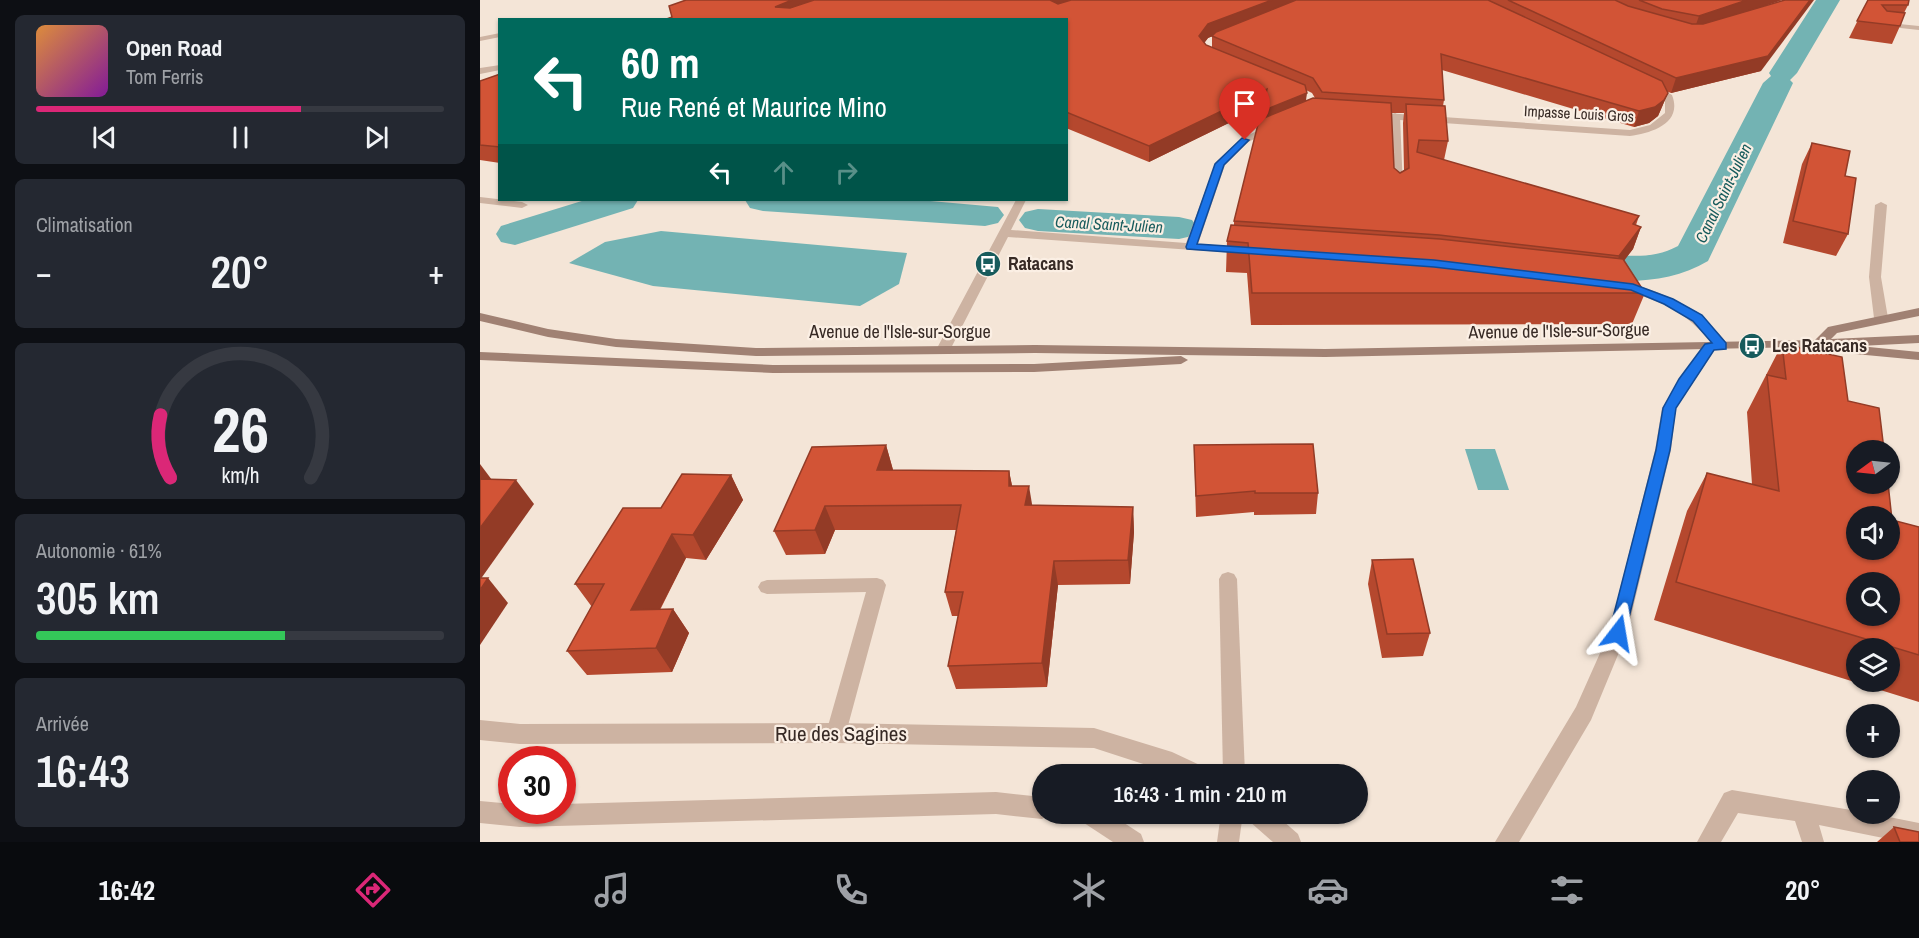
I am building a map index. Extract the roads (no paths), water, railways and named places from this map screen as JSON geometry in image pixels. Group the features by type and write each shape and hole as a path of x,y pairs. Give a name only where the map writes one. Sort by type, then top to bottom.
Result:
{"main road":[{"name":"Avenue de l'Isle-sur-Sorgue","path":"1818,344 1833,330 1881,318 1919,312"},
{"name":"Avenue de l'Isle-sur-Sorgue","path":"480,317 533,332 698,349 1324,353 1795,346 1919,356"},
{"name":"Avenue de l'Isle-sur-Sorgue","path":"1795,346 1919,339"},
{"name":"Avenue de l'Isle-sur-Sorgue","path":"480,356 773,369 1034,368 1324,353"}],"street":[{"path":"1879,24 1919,28"},
{"path":"480,39 498,35"},
{"path":"480,72 498,68"},
{"name":"Impasse Louis Gros","path":"1363,114 1619,133 1645,131 1656,128 1669,115 1672,107 1669,97 1642,83"},
{"path":"1395,116 1398,189"},
{"path":"1191,247 1220,164 1245,140 1282,122"},
{"path":"480,200 522,205"},
{"path":"943,350 1020,201"},
{"path":"1881,205 1875,277 1881,318"},
{"path":"1004,233 1259,252"},
{"path":"1506,842 1584,714 1618,633 1663,450 1670,408 1684,382 1716,346 1698,318 1669,301 1633,287 1611,284"},
{"path":"1228,579 1234,764"},
{"path":"767,588 877,585 836,733"},
{"name":"Rue des Sagines","path":"480,730 520,734 836,733 1094,738 1176,764"},
{"path":"1708,842 1732,801 1803,811 1919,834"},
{"path":"480,812 520,816 996,803 1032,807"},
{"path":"1803,811 1813,842"},
{"path":"1106,824 1133,842"},
{"path":"1228,842 1230,824"},
{"path":"1270,824 1290,842"}],"water":[{"path":"661,231 907,253 899,284 860,306 653,286 569,263 605,242"},
{"path":"1465,449 1495,449 1509,490 1478,490"}],"waterway":[{"name":"Canal Saint-Julien","path":"1783,73 1828,0"},
{"name":"Canal Saint-Julien","path":"1563,262 1612,268 1647,268 1680,261 1694,253 1778,83"},
{"name":"Canal Saint-Julien","path":"515,234 617,201"},
{"name":"Canal Saint-Julien","path":"778,201 985,215"},
{"name":"Canal Saint-Julien","path":"1038,220 1179,228"}],"place":[{"name":"Ratacans","path":"988,264"},
{"name":"Les Ratacans","path":"1752,346"}]}
